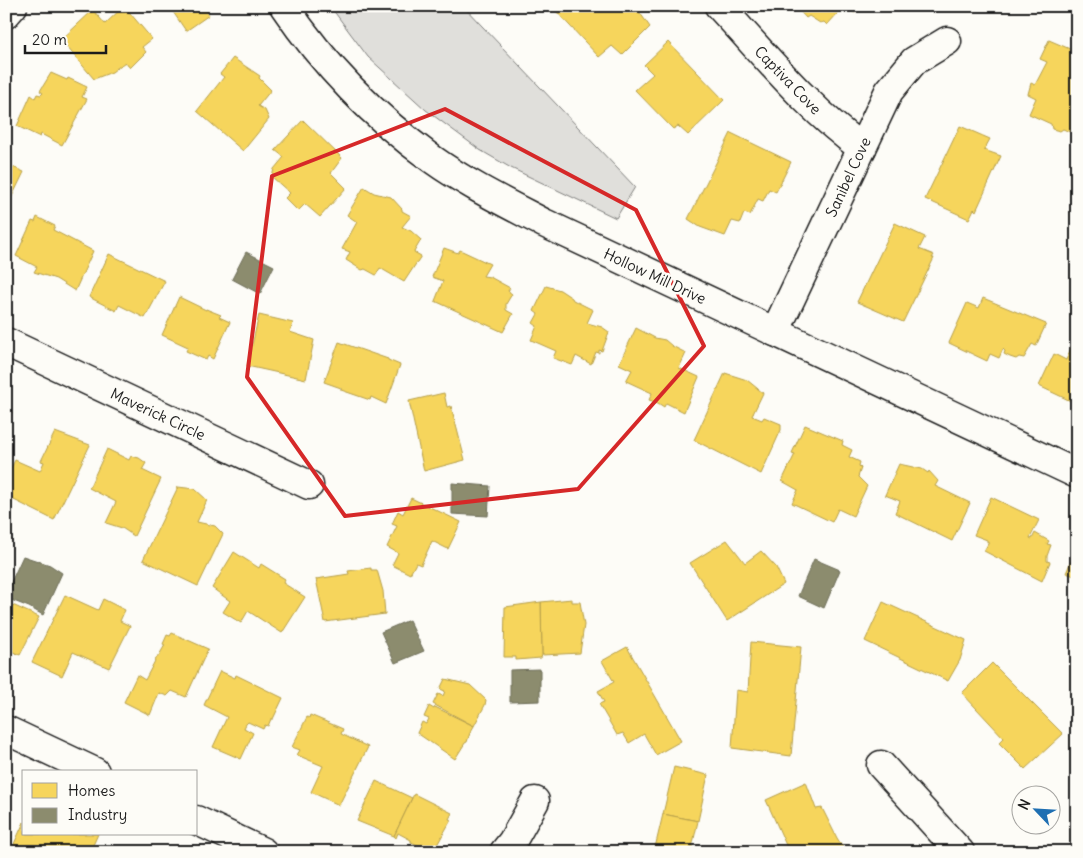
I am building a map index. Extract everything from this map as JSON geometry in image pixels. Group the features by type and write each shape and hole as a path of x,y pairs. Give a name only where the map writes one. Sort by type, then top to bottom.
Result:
{"street":[{"path":"6,14 13,6"},
{"name":"Hollow Mill Drive","path":"284,6 329,65 380,117 432,159 487,194 544,223 1077,474"},
{"name":"Captiva Cove","path":"719,6 808,102 840,132 862,148"},
{"name":"Sanibel Cove","path":"775,332 889,91 914,61 947,41"},
{"name":"Maverick Circle","path":"6,342 310,485"},
{"path":"6,730 91,770"},
{"path":"881,765 960,852"},
{"path":"504,852 536,801"},
{"path":"198,821 263,852"}],"highlighted area":[{"path":"445,109 636,210 704,346 578,489 345,516 247,377 272,176"}],"shaded area":[{"path":"330,6 463,6 635,187 616,218 511,168 480,150 426,110 368,57"}],"building: Homes":[{"path":"124,6 152,39 142,47 146,52 130,68 125,62 112,72 94,79 61,40 93,10 105,24"},
{"path":"169,6 211,6 206,10 209,15 186,31"},
{"path":"559,6 635,6 650,27 622,55 612,46 599,57 555,10"},
{"path":"795,6 862,6 855,13 846,9 843,12 839,9 838,13 827,25 809,16 806,18"},
{"path":"1049,40 1077,52 1077,135 1063,129 1060,131 1052,129 1051,124 1029,114 1036,98 1028,94 1031,83 1035,85 1047,62 1040,59"},
{"path":"668,42 724,100 688,135 678,126 673,129 635,90 653,74 644,65"},
{"path":"233,58 260,76 259,78 271,90 258,106 265,110 269,119 243,151 197,111 224,77 220,74"},
{"path":"51,73 67,80 68,78 87,87 82,97 87,99 62,145 41,134 40,137 17,126 31,95 35,98 37,94 41,95 43,93 40,91"},
{"path":"303,120 342,158 331,173 346,188 320,217 305,204 298,211 285,198 290,193 272,177 274,169 284,157 275,150"},
{"path":"960,126 990,139 984,150 1001,156 976,211 974,209 969,219 925,199"},
{"path":"731,133 791,162 776,192 769,189 763,201 758,199 750,215 744,213 740,223 732,221 725,236 700,227 688,219"},
{"path":"6,164 24,172 6,209"},
{"path":"364,187 374,193 391,197 402,211 411,216 402,227 411,231 421,240 414,252 421,256 404,282 380,268 376,275 365,269 362,270 346,260 350,252 342,249 357,222 347,215"},
{"path":"37,217 55,226 53,230 93,251 75,291 56,279 34,272 37,267 16,256 32,221 35,222"},
{"path":"895,223 925,237 919,249 934,255 903,322 857,302"},
{"path":"444,248 458,253 460,250 490,264 483,276 490,277 510,288 508,291 512,294 506,304 506,310 513,314 503,332 435,301 443,281 432,277"},
{"path":"109,254 165,281 145,318 119,305 116,311 89,297"},
{"path":"546,286 560,290 573,300 593,310 587,323 602,327 609,332 602,351 596,352 591,364 576,356 572,365 553,358 556,351 531,340 537,326 533,323 538,314 534,311"},
{"path":"179,297 221,315 219,317 230,322 213,359 208,356 206,360 186,351 188,347 162,335"},
{"path":"983,298 1046,324 1036,346 1032,344 1024,358 1019,357 1016,359 1010,357 1004,354 1005,351 1003,349 999,358 990,354 987,361 949,343 967,303 979,308"},
{"path":"259,315 293,323 290,332 314,340 306,379 247,366"},
{"path":"636,328 655,338 665,340 686,353 679,368 699,377 684,412 666,403 664,407 649,400 652,393 626,381 632,370 619,364"},
{"path":"339,342 400,365 386,404 371,397 370,400 341,390 341,388 324,382"},
{"path":"1072,346 1077,348 1077,404 1039,386 1054,354 1066,360"},
{"path":"725,373 747,380 763,393 752,416 762,420 764,417 781,424 781,430 761,474 694,440"},
{"path":"444,393 447,407 451,406 465,460 424,471 409,401"},
{"path":"6,408 12,412 6,423"},
{"path":"805,425 843,441 842,445 852,450 849,457 860,462 859,466 861,468 858,477 867,486 853,516 838,509 832,522 792,503 798,490 782,481 795,454 792,453"},
{"path":"55,432 90,445 54,520 6,496 6,478 15,460 40,471 44,462 41,461"},
{"path":"107,449 129,460 131,456 139,458 146,463 142,470 161,479 134,536 122,528 106,523 116,502 89,488"},
{"path":"899,464 922,469 928,473 929,471 938,481 935,486 970,503 952,541 895,513 900,501 885,495"},
{"path":"178,487 195,489 207,500 197,522 215,526 223,534 198,586 143,560"},
{"path":"991,497 1039,520 1030,538 1032,539 1035,533 1049,541 1047,544 1051,545 1047,556 1047,561 1050,562 1042,581 984,551 989,542 974,535"},
{"path":"411,498 461,522 448,549 432,541 421,565 416,563 410,574 392,565 398,553 387,547 397,526 392,524 398,511 403,514"},
{"path":"727,540 745,563 761,551 776,567 784,584 727,621 690,563"},
{"path":"1077,547 1077,577 1066,573"},
{"path":"234,552 259,568 261,564 285,579 283,583 305,597 282,633 248,611 241,623 223,612 230,601 212,588"},
{"path":"371,568 371,570 377,570 383,591 385,614 325,622 316,579 349,574 348,571"},
{"path":"65,595 98,610 103,599 125,610 120,621 130,626 109,668 73,652 62,676 32,662"},
{"path":"572,599 572,602 580,602 584,625 580,653 542,655 541,602"},
{"path":"6,602 39,617 20,655 6,649"},
{"path":"541,602 541,658 516,660 516,657 504,657 505,607"},
{"path":"883,602 966,640 960,660 948,681 865,641"},
{"path":"172,633 208,649 186,697 172,691 167,696 159,693 150,715 124,702 137,675 145,680 165,645 163,644 167,635 170,636"},
{"path":"751,642 801,647 791,756 732,748 736,690 748,692"},
{"path":"627,647 681,741 656,755 644,734 629,743 623,733 617,735 599,704 604,702 598,691 614,682 602,661"},
{"path":"992,663 1063,734 1025,769 999,743 1004,738 962,693"},
{"path":"220,671 235,678 236,675 283,698 268,726 265,725 263,729 248,722 246,724 244,728 253,733 241,759 213,747 227,717 204,705"},
{"path":"445,679 470,685 486,700 474,726 433,704 438,694 443,696 445,691 440,689"},
{"path":"429,706 434,709 435,707 474,726 467,742 455,759 417,733 422,722 426,724 429,719 424,717"},
{"path":"310,715 343,729 341,734 368,747 339,805 311,792 323,766 297,755 300,750 292,747 307,717 309,718"},
{"path":"674,767 708,775 698,821 663,814"},
{"path":"376,781 412,798 394,836 357,821"},
{"path":"806,782 816,809 822,808 846,852 789,852 766,800"},
{"path":"414,794 452,813 449,819 451,820 433,852 411,842 411,840 398,833 396,838 394,836"},
{"path":"663,814 698,821 691,852 654,852"},
{"path":"22,826 22,836 97,836 90,852 26,852 13,846"}],"building: Industry":[{"path":"246,252 274,266 260,294 232,279"},
{"path":"452,483 490,486 488,516 452,514"},
{"path":"23,556 50,565 62,573 43,615 6,598 6,593"},
{"path":"814,559 840,570 824,608 798,596"},
{"path":"409,620 424,651 395,663 381,632"},
{"path":"540,669 540,701 510,702 510,670"}]}
